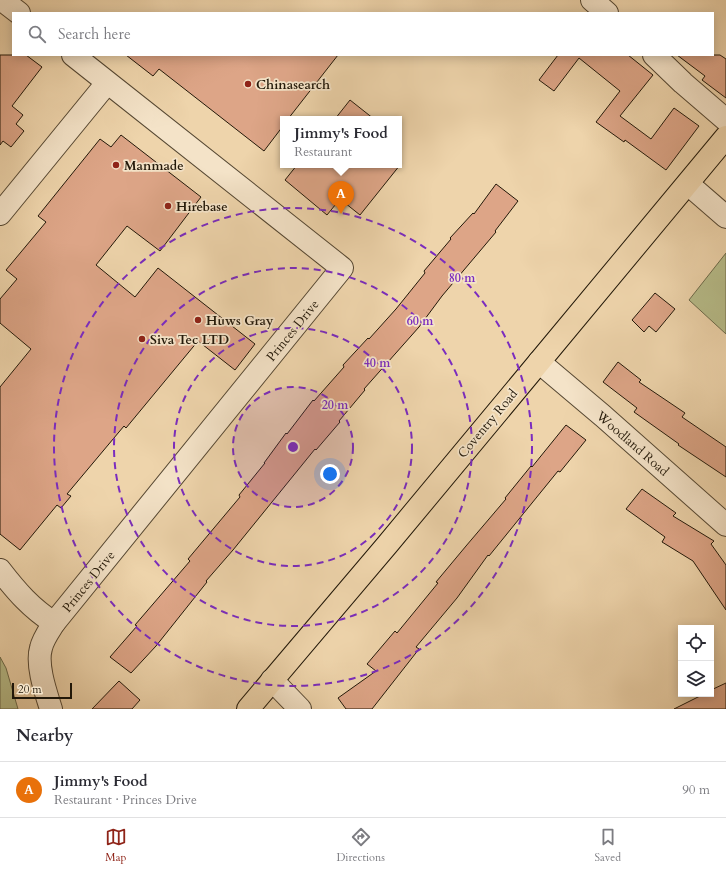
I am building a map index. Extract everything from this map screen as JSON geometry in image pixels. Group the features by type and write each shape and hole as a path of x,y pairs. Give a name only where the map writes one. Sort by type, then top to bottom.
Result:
{"main road":[{"name":"Coventry Road","path":"248,709 726,137"}],"street":[{"path":"2,0 18,12"},
{"path":"592,0 606,12"},
{"name":"Princes Drive","path":"51,709 41,671 40,658 44,641 54,624 342,268 74,56"},
{"path":"655,56 683,83 726,120"},
{"path":"0,214 107,83"},
{"path":"688,184 726,217"},
{"name":"Woodland Road","path":"539,362 604,416 726,525"},
{"name":"Princes Drive","path":"0,570 15,589 36,611 54,624"},
{"path":"272,680 300,709"}],"green space":[{"path":"726,253 726,334 689,300"},
{"path":"0,657 6,668 18,709 0,709"}],"building":[{"path":"0,55 27,56 42,67 12,106 23,115 16,124 24,131 11,147 3,141 0,145"},
{"path":"720,55 726,59 726,98 702,80 705,76 678,56"},
{"path":"127,56 337,56 290,116 280,116 280,130 264,151 159,69 153,76"},
{"path":"557,56 629,56 653,75 620,116 651,139 674,108 699,126 666,170 625,140 624,142 596,122 620,91 579,58 554,91 539,80"},
{"path":"350,100 370,116 337,116"},
{"path":"121,135 201,197 160,251 127,226 96,265 135,297 158,268 255,344 235,370 198,341 126,428 124,426 67,494 71,496 61,508 57,505 20,550 0,534 0,387 31,349 0,323 0,299 17,279 6,270 46,222 38,216 100,139 111,147"},
{"path":"295,168 398,168 360,215 340,199 327,215 285,180"},
{"path":"496,184 518,201 495,231 496,232 442,296 419,327 364,389 365,390 339,421 340,422 316,450 315,449 206,581 207,582 156,646 131,673 110,657 137,626 135,625 190,561 188,559 240,497 239,495 265,463 286,433 287,434 313,400 314,401 344,367 343,365 396,309 425,273 424,271 451,239 450,238 473,213 474,214"},
{"path":"655,293 675,309 656,332 649,326 644,332 632,320"},
{"path":"618,362 641,380 639,382 685,413 682,417 726,447 726,477 678,445 679,444 634,412 637,408 603,382"},
{"path":"566,425 586,440 560,472 558,471 489,556 488,555 457,598 416,647 419,649 372,709 346,709 338,698 376,671 367,664 395,631 397,633 438,583 436,582"},
{"path":"642,489 676,513 673,516 714,541 711,544 726,565 726,610 693,561 662,542 665,537 626,509"},
{"path":"119,681 140,700 132,709 92,709"},
{"path":"726,683 726,709 674,709 698,697 714,697 714,689"}],"place":[{"name":"Chinasearch","path":"248,84"},
{"name":"Manmade","path":"116,165"},
{"name":"Hirebase","path":"168,206"},
{"name":"Jimmy's Food","path":"341,214"},
{"name":"Huws Gray","path":"198,320"},
{"name":"Siva Tec LTD","path":"142,339"}]}
